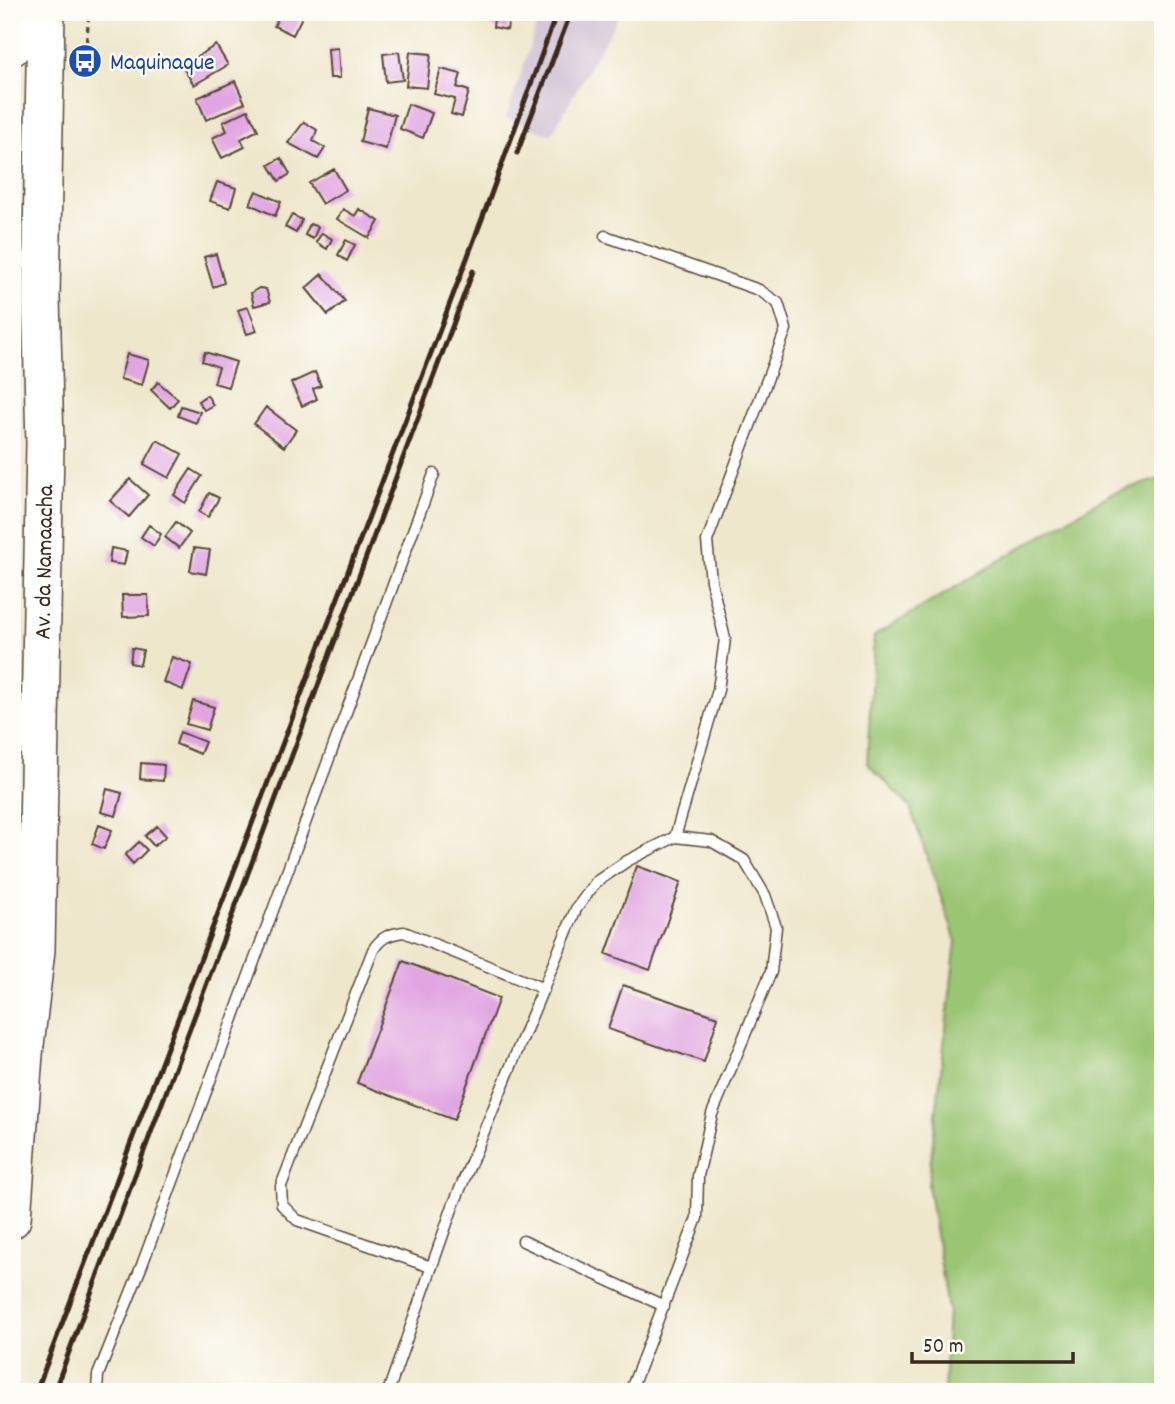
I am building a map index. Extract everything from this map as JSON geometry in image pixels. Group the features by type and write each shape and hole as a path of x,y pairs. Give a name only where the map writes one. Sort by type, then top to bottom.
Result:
{"highway":[{"path":"12,47 13,12"},
{"name":"Av. da Namaacha","path":"12,1219 24,1054 36,950 45,443 41,297 46,12"}],"lane":[{"path":"605,236 760,290 778,303 786,329 707,541 711,581 724,639 718,690 675,837"},
{"path":"97,1392 99,1375 434,474"},
{"path":"389,1391 453,1206 576,909 596,882 627,861 675,837 711,841 744,860 765,895 776,927 771,972 712,1114 698,1176 697,1217 630,1392"},
{"path":"431,1268 297,1220 282,1205 281,1186 373,950 378,942 390,933 404,932 544,989"},
{"path":"523,1241 664,1306"}],"path":[{"path":"85,61 89,12"}],"shaded area":[{"path":"541,12 621,12 551,135 506,118"}],"green space":[{"path":"1163,478 1163,1392 944,1392 948,1309 928,1185 956,941 910,807 867,763 874,636 1112,493"}],"building":[{"path":"281,12 293,12 302,17 293,35 274,26"},
{"path":"495,12 510,12 507,30 493,27"},
{"path":"216,45 228,65 194,85 182,66"},
{"path":"338,48 340,78 330,78 328,49"},
{"path":"399,52 403,80 386,82 383,54"},
{"path":"410,52 431,54 427,88 406,86"},
{"path":"441,69 461,74 457,87 469,91 462,117 451,114 455,99 434,94"},
{"path":"235,81 245,103 206,120 197,98"},
{"path":"408,104 432,113 423,138 400,129"},
{"path":"368,108 395,115 386,149 360,142"},
{"path":"248,110 258,130 241,139 245,147 222,158 212,138 227,131 223,122"},
{"path":"304,122 317,130 313,141 325,148 318,159 288,143"},
{"path":"281,158 290,174 279,181 269,165"},
{"path":"334,169 346,190 322,204 309,183"},
{"path":"217,182 236,188 230,208 210,201"},
{"path":"256,191 281,202 275,216 250,204"},
{"path":"343,209 355,216 359,209 379,221 369,238 337,219"},
{"path":"292,215 302,220 296,233 285,227"},
{"path":"310,224 318,227 313,239 305,235"},
{"path":"322,233 332,239 327,249 316,242"},
{"path":"346,240 355,245 347,261 338,255"},
{"path":"216,254 224,283 213,287 204,257"},
{"path":"322,274 345,301 328,315 306,288"},
{"path":"259,288 266,289 270,302 254,306 251,293"},
{"path":"248,307 257,331 247,334 238,310"},
{"path":"205,352 236,362 228,387 214,383 219,367 202,361"},
{"path":"127,354 149,360 142,385 120,379"},
{"path":"315,372 321,386 313,389 317,399 302,406 291,383"},
{"path":"158,382 178,399 170,408 151,390"},
{"path":"207,395 213,405 204,410 198,401"},
{"path":"181,406 200,412 196,423 178,416"},
{"path":"266,407 296,430 284,447 254,424"},
{"path":"157,440 182,454 169,478 144,464"},
{"path":"191,469 202,476 185,503 174,495"},
{"path":"130,479 148,495 129,517 110,501"},
{"path":"209,493 219,498 208,517 199,512"},
{"path":"176,522 190,533 179,548 165,537"},
{"path":"149,525 161,534 154,546 141,537"},
{"path":"111,548 127,551 124,565 109,563"},
{"path":"194,548 210,550 206,574 190,571"},
{"path":"122,595 148,595 149,616 123,617"},
{"path":"132,648 143,650 140,665 130,663"},
{"path":"172,657 192,664 183,690 163,682"},
{"path":"193,701 214,707 207,730 186,724"},
{"path":"180,732 205,742 200,754 176,744"},
{"path":"141,763 164,765 163,781 140,779"},
{"path":"107,789 122,793 116,816 101,812"},
{"path":"99,825 112,830 104,849 92,844"},
{"path":"157,826 166,836 154,846 145,836"},
{"path":"139,842 147,850 133,864 125,855"},
{"path":"637,866 681,882 650,970 606,954"},
{"path":"403,961 499,998 454,1120 357,1083"},
{"path":"623,985 718,1017 704,1062 608,1029"}],"railway":[{"path":"36,1392 485,211 557,12"},
{"path":"517,153 571,12"},
{"path":"54,1392 473,271"}],"place":[{"name":"Maquinaque","path":"85,61"}]}
